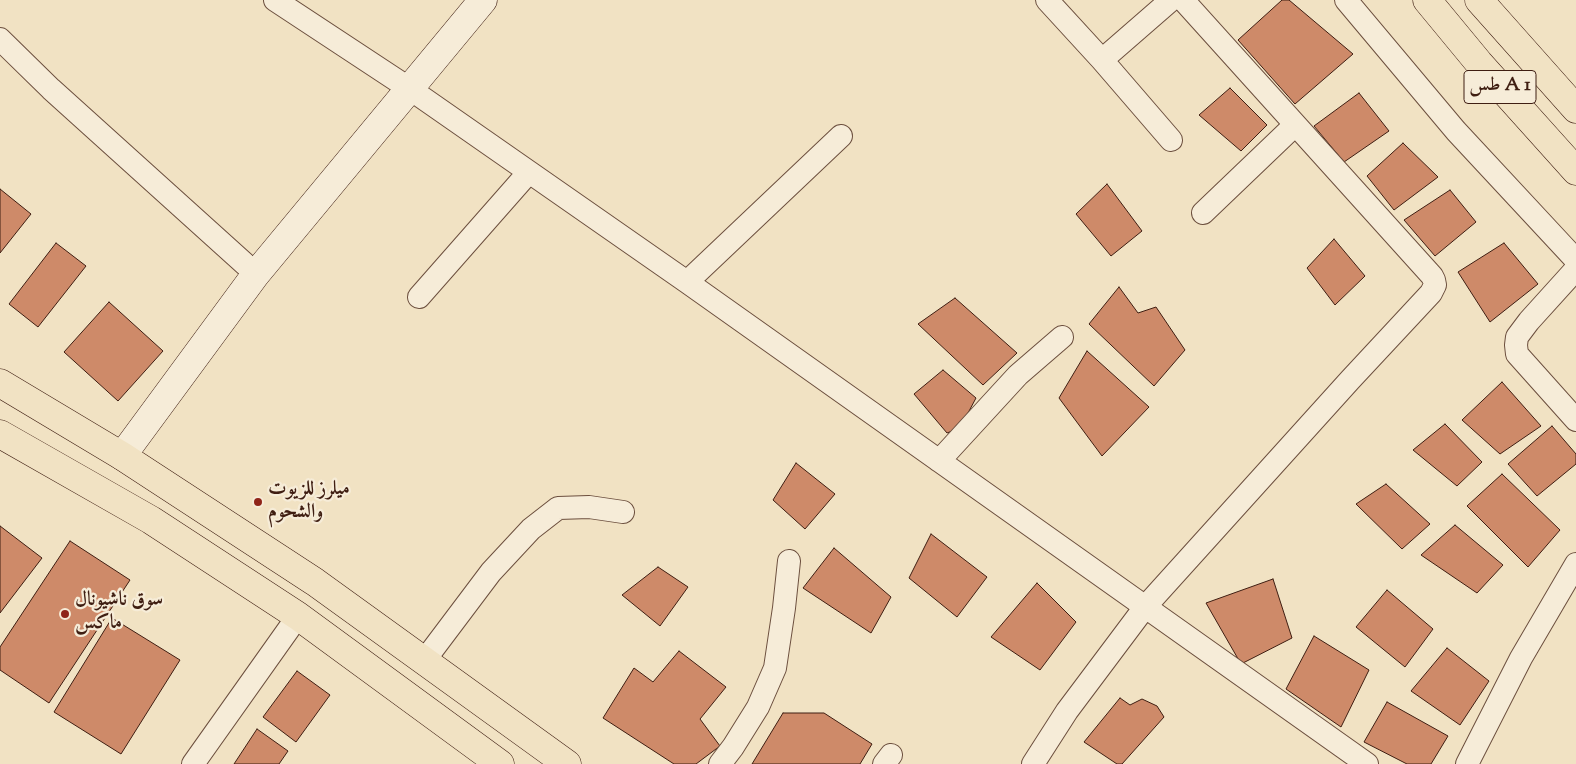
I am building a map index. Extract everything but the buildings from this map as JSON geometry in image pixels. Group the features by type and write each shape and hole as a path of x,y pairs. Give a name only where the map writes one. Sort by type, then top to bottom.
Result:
{"highway":[{"name":"طس A 1","path":"1427,0 1478,63 1576,171"},
{"name":"طس A 1","path":"1479,0 1576,109"},
{"path":"0,383 122,456 315,582 567,764"},
{"path":"0,434 151,520 298,616 500,764"}],"street":[{"path":"276,0 410,89 687,282 1367,764"},
{"path":"122,456 256,274 483,0"},
{"path":"1047,0 1171,140"},
{"path":"1102,60 1171,0"},
{"path":"1033,764 1067,712 1145,607 1431,293 1435,286 1432,276 1182,0"},
{"path":"1346,0 1456,131 1576,260"},
{"path":"0,38 51,89 256,274"},
{"path":"1203,213 1295,125"},
{"path":"687,282 841,136"},
{"path":"419,297 529,172"},
{"path":"1576,269 1529,321 1518,337 1516,345 1517,354 1576,420"},
{"path":"939,461 1018,375 1062,337"},
{"path":"424,661 491,572 530,529 558,508 590,507 622,512"},
{"path":"720,764 758,708 774,668 784,608 789,561"},
{"path":"1467,764 1521,658 1576,564"},
{"path":"194,764 298,616"}],"place":[{"name":"ميلرز للزيوت والشحوم","path":"258,502"},
{"name":"سوق ناشيونال ماكس","path":"65,614"}]}
